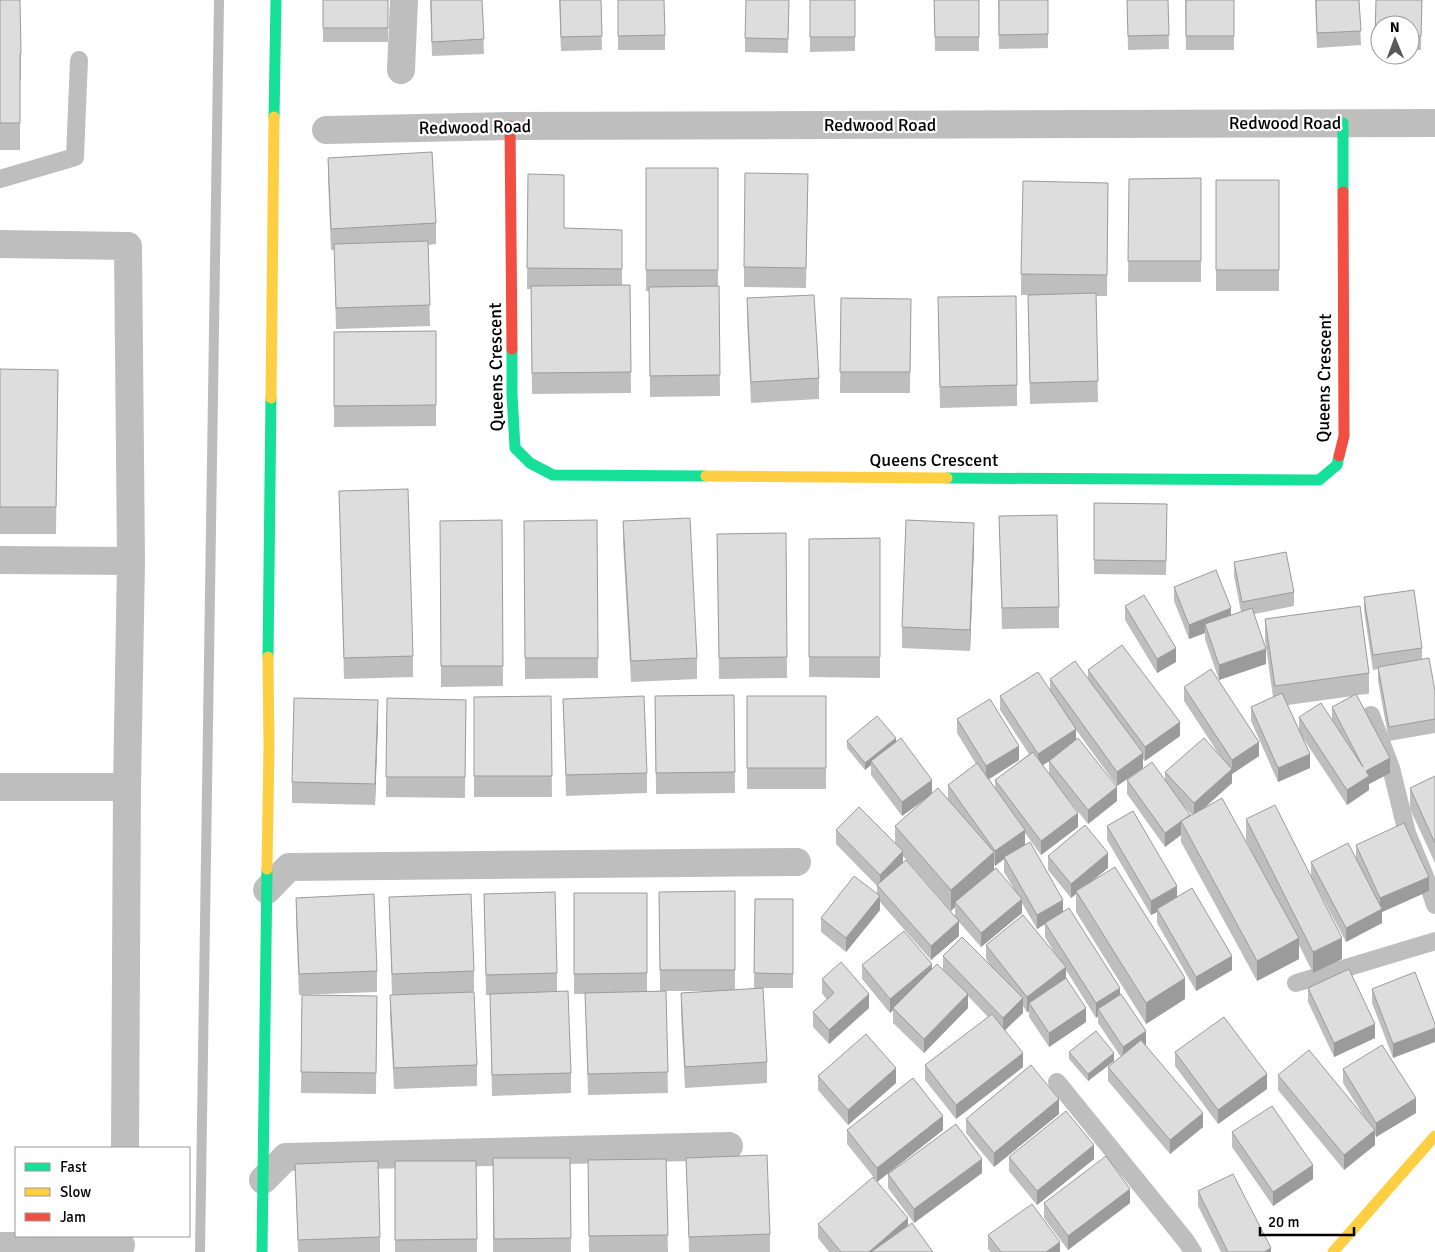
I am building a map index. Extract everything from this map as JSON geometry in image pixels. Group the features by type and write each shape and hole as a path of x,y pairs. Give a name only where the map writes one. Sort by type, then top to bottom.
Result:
{"street":[{"path":"262,1252 276,0"},
{"path":"401,70 404,0"},
{"name":"Queens Crescent","path":"510,126 512,394 515,448 530,463 553,475 1319,480 1337,465 1344,436 1343,123"},
{"name":"Redwood Road","path":"326,130 510,126 1435,123"},
{"path":"0,244 128,246 131,561 125,1147"},
{"path":"0,560 131,561"},
{"path":"0,787 128,787"},
{"path":"267,890 289,867 797,862"},
{"path":"1334,1252 1435,1136"},
{"path":"263,1180 286,1157 729,1146"},
{"path":"0,1246 121,1244"}],"lane":[{"path":"0,179 75,157 79,60"},
{"path":"1371,714 1391,768 1407,833 1435,905"},
{"path":"1296,983 1435,941"},
{"path":"1057,1082 1193,1252"}],"building":[{"path":"0,0 20,0 20,123 0,123"},
{"path":"323,0 388,0 388,28 323,28"},
{"path":"431,0 482,0 484,39 432,42"},
{"path":"560,0 601,0 602,36 561,37"},
{"path":"618,0 664,0 665,35 618,36"},
{"path":"746,0 789,0 788,39 745,38"},
{"path":"810,0 855,0 855,37 810,37"},
{"path":"934,0 979,0 979,37 935,37"},
{"path":"999,0 1048,0 1048,34 999,35"},
{"path":"1127,0 1168,0 1169,35 1128,36"},
{"path":"1186,0 1234,0 1234,36 1186,36"},
{"path":"1316,0 1359,0 1361,31 1317,33"},
{"path":"1376,0 1422,0 1421,36 1420,15 1376,15"},
{"path":"432,152 436,223 331,229 328,158"},
{"path":"646,168 718,168 718,270 646,270"},
{"path":"745,173 808,174 806,268 744,267"},
{"path":"528,174 564,175 564,228 622,230 622,269 527,268"},
{"path":"1201,178 1201,261 1128,261 1129,179"},
{"path":"1216,180 1279,180 1279,270 1216,270"},
{"path":"1023,181 1108,183 1107,275 1021,274"},
{"path":"428,241 430,305 336,308 334,244"},
{"path":"630,285 631,372 532,373 531,286"},
{"path":"719,286 720,375 650,376 649,287"},
{"path":"1096,293 1098,381 1030,383 1028,295"},
{"path":"814,295 819,378 751,382 747,298"},
{"path":"1016,296 1017,385 940,387 938,297"},
{"path":"841,298 911,299 910,372 840,372"},
{"path":"436,331 436,405 334,406 334,332"},
{"path":"0,369 58,370 56,507 0,507"},
{"path":"408,489 413,656 344,658 339,491"},
{"path":"1094,503 1167,504 1166,561 1094,560"},
{"path":"1057,515 1059,607 1002,608 999,516"},
{"path":"690,518 697,658 631,661 623,521"},
{"path":"502,520 503,666 441,666 440,521"},
{"path":"597,520 598,658 525,658 524,521"},
{"path":"906,520 974,523 970,630 902,627"},
{"path":"786,533 787,657 719,658 717,534"},
{"path":"880,538 880,657 809,657 809,539"},
{"path":"1286,552 1294,592 1242,602 1234,562"},
{"path":"1216,570 1231,608 1189,625 1174,587"},
{"path":"1414,590 1422,648 1373,655 1364,597"},
{"path":"1144,595 1176,648 1157,659 1125,606"},
{"path":"1360,606 1369,673 1275,686 1265,619"},
{"path":"1252,608 1266,649 1219,665 1205,624"},
{"path":"1122,645 1180,722 1145,747 1088,670"},
{"path":"1429,658 1435,691 1435,719 1389,727 1378,667"},
{"path":"1075,661 1143,753 1117,772 1050,679"},
{"path":"1211,669 1259,742 1232,760 1184,687"},
{"path":"1038,672 1076,729 1038,754 1000,696"},
{"path":"1282,693 1310,754 1278,768 1251,707"},
{"path":"1356,694 1390,758 1366,771 1369,776 1347,790 1299,717 1321,703 1363,767 1332,707"},
{"path":"734,695 735,772 656,773 655,696"},
{"path":"551,696 552,776 474,776 474,697"},
{"path":"644,696 647,773 566,775 563,699"},
{"path":"747,696 826,696 826,768 747,768"},
{"path":"294,698 378,700 375,784 292,782"},
{"path":"387,698 466,700 465,777 386,777"},
{"path":"990,699 1019,746 986,766 957,719"},
{"path":"877,716 896,738 865,763 847,741"},
{"path":"901,738 932,780 902,802 871,761"},
{"path":"1078,738 1117,787 1088,810 1049,761"},
{"path":"1204,738 1232,769 1194,803 1165,772"},
{"path":"1033,752 1078,813 1041,841 995,780"},
{"path":"1152,762 1190,815 1165,833 1127,780"},
{"path":"977,763 1025,830 995,851 948,785"},
{"path":"1435,776 1435,843 1410,788"},
{"path":"938,788 994,852 951,890 895,826"},
{"path":"1222,798 1299,938 1257,961 1181,821"},
{"path":"1275,805 1342,938 1313,952 1246,819"},
{"path":"859,807 903,851 880,875 836,830"},
{"path":"1133,811 1177,886 1151,901 1107,826"},
{"path":"1404,823 1429,877 1380,898 1356,845"},
{"path":"1085,825 1108,853 1071,884 1048,856"},
{"path":"1030,842 1063,900 1037,915 1004,857"},
{"path":"1348,843 1382,909 1346,928 1311,862"},
{"path":"906,860 959,921 931,946 877,885"},
{"path":"1115,867 1185,978 1146,1003 1076,891"},
{"path":"996,868 1022,899 981,933 955,902"},
{"path":"854,876 880,896 846,938 821,918"},
{"path":"1192,888 1232,956 1196,977 1157,909"},
{"path":"735,891 735,970 660,970 659,892"},
{"path":"555,892 557,973 486,975 484,894"},
{"path":"574,893 647,893 647,973 574,974"},
{"path":"374,894 377,971 299,974 296,898"},
{"path":"471,894 474,971 392,974 389,897"},
{"path":"755,899 793,899 793,974 754,973"},
{"path":"1069,908 1120,988 1096,1003 1045,923"},
{"path":"1023,915 1066,967 1027,997 986,945"},
{"path":"904,931 932,964 890,999 862,965"},
{"path":"962,937 1023,998 1003,1018 943,956"},
{"path":"841,962 869,994 829,1030 813,1012 834,993 822,979"},
{"path":"937,964 968,994 924,1039 893,1008"},
{"path":"1349,969 1375,1024 1334,1043 1308,988"},
{"path":"1415,972 1435,1028 1393,1044 1372,989"},
{"path":"1066,978 1086,1008 1049,1033 1029,1003"},
{"path":"763,988 767,1062 685,1067 681,993"},
{"path":"568,991 571,1073 492,1075 490,994"},
{"path":"666,991 668,1072 588,1074 585,993"},
{"path":"474,992 477,1065 394,1068 390,995"},
{"path":"1121,994 1146,1031 1123,1047 1098,1009"},
{"path":"302,995 377,996 376,1073 301,1072"},
{"path":"992,1014 1023,1053 956,1105 925,1065"},
{"path":"1224,1017 1267,1074 1218,1110 1175,1052"},
{"path":"1096,1031 1114,1053 1088,1074 1069,1052"},
{"path":"866,1034 896,1068 848,1110 818,1076"},
{"path":"1141,1040 1203,1113 1170,1140 1108,1067"},
{"path":"1382,1045 1416,1098 1376,1123 1343,1069"},
{"path":"1309,1050 1375,1130 1344,1155 1278,1075"},
{"path":"1031,1065 1059,1099 994,1153 966,1119"},
{"path":"913,1078 943,1116 877,1168 847,1130"},
{"path":"1272,1106 1313,1165 1273,1192 1232,1132"},
{"path":"1066,1111 1094,1145 1037,1191 1009,1157"},
{"path":"956,1124 982,1159 914,1209 888,1174"},
{"path":"767,1155 770,1234 689,1237 686,1158"},
{"path":"1106,1156 1130,1189 1068,1236 1044,1203"},
{"path":"493,1158 570,1158 571,1238 494,1239"},
{"path":"666,1159 668,1235 589,1236 588,1160"},
{"path":"378,1161 380,1237 298,1240 295,1164"},
{"path":"395,1161 476,1161 477,1239 395,1240"},
{"path":"1233,1174 1271,1248 1264,1252 1228,1252 1198,1191"},
{"path":"873,1177 908,1218 869,1252 841,1252 818,1224"},
{"path":"1032,1204 1060,1242 1046,1252 1001,1252 988,1235"},
{"path":"912,1223 933,1252 871,1252"}],"waterway":[{"path":"200,1252 219,0"}],"traffic: fast":[{"path":"274,117 276,0"},
{"path":"1343,123 1343,192"},
{"path":"512,349 515,448 530,463 553,475 706,476"},
{"path":"268,657 271,398"},
{"path":"947,478 1319,480 1337,465 1339,456"},
{"path":"262,1252 267,869"}],"traffic: slow":[{"path":"271,398 274,117"},
{"path":"706,476 947,478"},
{"path":"267,869 268,657"},
{"path":"1333,1252 1435,1136"}],"traffic: jam":[{"path":"510,126 512,349"},
{"path":"1339,456 1344,436 1343,192"}]}
